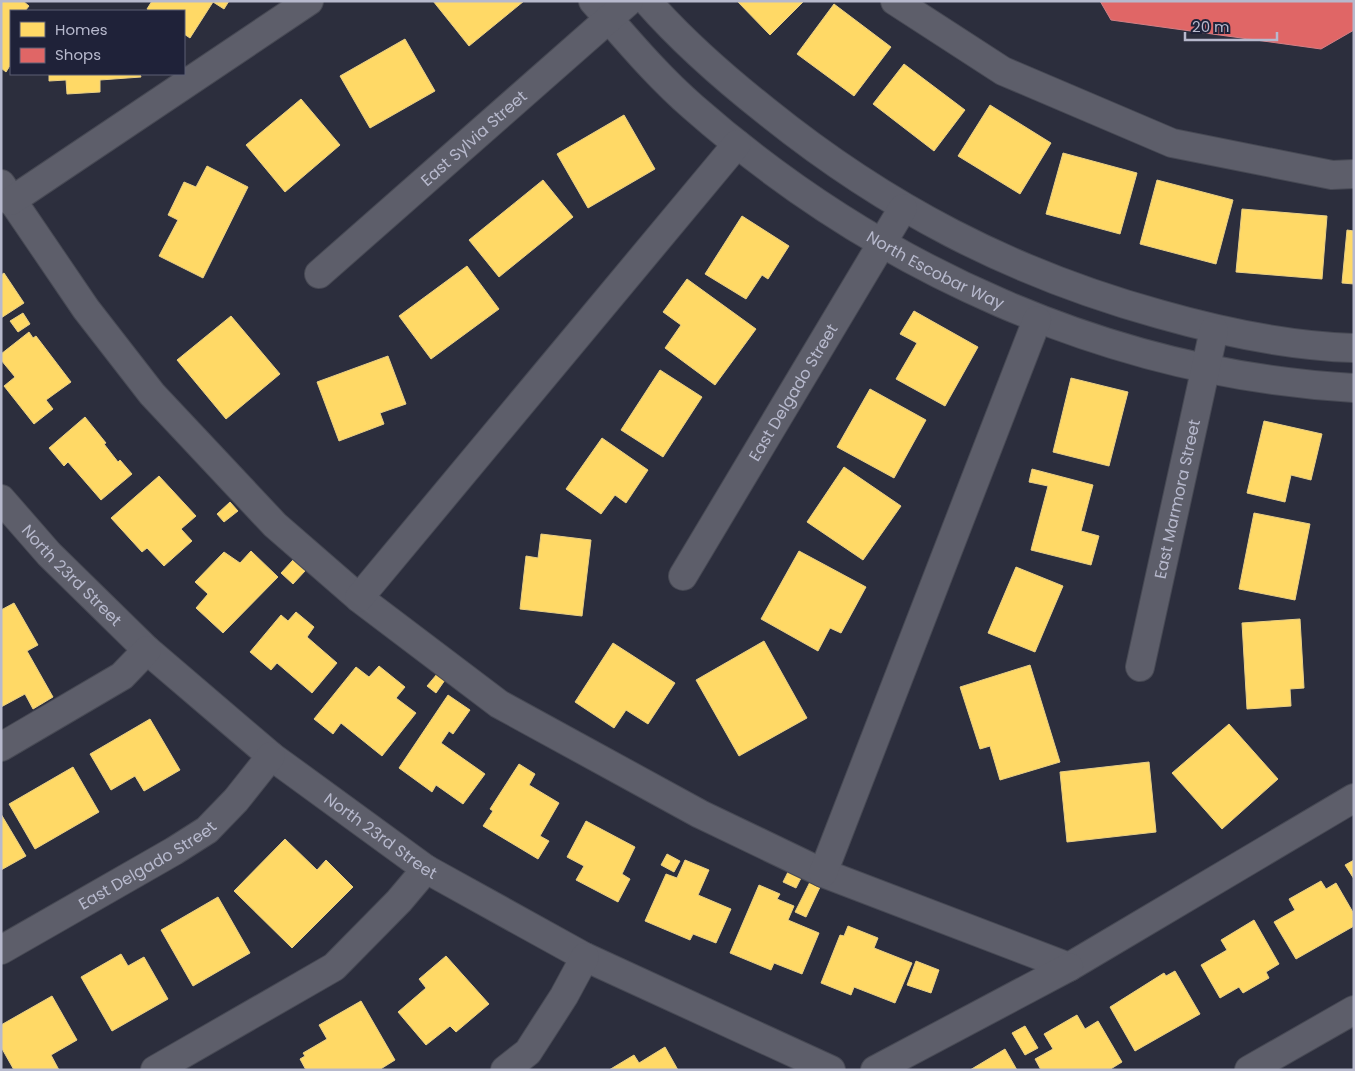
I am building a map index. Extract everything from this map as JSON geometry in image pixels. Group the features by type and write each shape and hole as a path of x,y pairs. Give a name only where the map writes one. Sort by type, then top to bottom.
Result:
{"street":[{"path":"309,1 6,193 86,309 152,394 275,525 359,598 499,704 700,814 822,873 1068,967"},
{"name":"East Sylvia Street","path":"319,274 601,10 629,1"},
{"path":"647,1 694,51 809,146 903,208 972,245 1039,274 1122,304 1214,330 1276,340 1354,348"},
{"path":"895,1 1003,71 1172,143 1332,175 1354,174"},
{"name":"North Escobar Way","path":"601,10 691,106 737,144 812,200 881,244 962,286 1037,320 1205,369 1299,385 1354,388"},
{"path":"359,598 737,144"},
{"name":"East Delgado Street","path":"683,576 903,208"},
{"path":"822,873 1037,320"},
{"name":"East Marmora Street","path":"1140,667 1214,330"},
{"name":"North 23rd Street","path":"6,516 49,554 147,650 272,756 426,869 585,957 831,1070"},
{"path":"1,747 122,676 147,650"},
{"name":"East Delgado Street","path":"1,950 174,851 207,830 236,800 272,756"},
{"path":"875,1070 1068,967 1354,798"},
{"path":"155,1070 334,967 399,901 426,869"},
{"path":"505,1070 528,1052 564,996 585,957"},
{"path":"1257,1068 1354,1010"}],"building: Homes":[{"path":"1,1 23,1 29,6 26,10 10,10 10,66 6,72 1,68"},
{"path":"152,1 229,1 224,9 213,2 190,38 185,35 185,10 147,9"},
{"path":"433,1 524,1 469,46"},
{"path":"737,1 804,1 770,35"},
{"path":"834,4 891,47 854,96 797,54"},
{"path":"405,39 435,91 370,128 340,76"},
{"path":"904,64 965,110 934,151 873,104"},
{"path":"49,75 140,75 141,77 100,80 100,92 67,94 66,80 49,81"},
{"path":"301,99 340,145 285,192 246,145"},
{"path":"990,105 1051,143 1020,194 958,156"},
{"path":"624,115 655,169 588,208 557,154"},
{"path":"1063,153 1137,173 1120,234 1046,214"},
{"path":"207,166 248,187 203,278 159,256 178,220 168,215 184,182 196,187"},
{"path":"543,180 573,217 499,277 469,240"},
{"path":"1157,180 1233,200 1216,264 1140,244"},
{"path":"1242,209 1327,216 1322,279 1236,272"},
{"path":"742,216 789,246 768,279 762,275 746,299 705,274"},
{"path":"1347,230 1354,231 1354,284 1342,283"},
{"path":"467,266 499,309 431,359 399,316"},
{"path":"4,273 24,303 1,318 1,275"},
{"path":"687,279 756,329 715,385 665,348 681,325 663,312"},
{"path":"914,311 978,347 945,406 896,379 917,343 900,334"},
{"path":"23,313 30,324 18,332 10,321"},
{"path":"231,316 280,374 226,419 177,360"},
{"path":"29,332 33,338 36,336 71,382 46,400 53,409 34,424 4,386 15,377 1,360 1,354"},
{"path":"388,356 406,404 380,413 384,424 339,441 317,382"},
{"path":"660,370 702,397 663,457 621,430"},
{"path":"1071,378 1128,392 1109,466 1053,452"},
{"path":"870,389 926,420 894,478 837,447"},
{"path":"85,417 106,443 104,444 118,462 120,460 132,474 101,500 68,462 64,466 49,448"},
{"path":"1264,421 1322,434 1311,480 1291,475 1285,502 1247,493"},
{"path":"602,438 648,470 626,503 615,495 601,514 566,489"},
{"path":"844,467 901,506 863,560 807,522"},
{"path":"1032,469 1093,485 1081,531 1099,536 1091,565 1031,550 1048,486 1029,482"},
{"path":"159,476 196,516 181,529 192,541 164,566 147,548 142,552 111,518"},
{"path":"230,502 238,511 224,522 217,514"},
{"path":"1254,513 1310,524 1295,600 1239,589"},
{"path":"541,534 591,540 582,616 520,609 526,556 538,558"},
{"path":"251,551 278,577 223,633 196,608 208,594 195,582 224,552 240,563"},
{"path":"799,551 866,587 841,633 830,628 818,651 761,619"},
{"path":"293,560 305,571 293,584 281,573"},
{"path":"1016,567 1063,586 1035,652 988,633"},
{"path":"14,603 38,645 27,651 53,697 33,709 25,694 1,707 1,610"},
{"path":"296,612 314,627 307,637 337,663 312,693 277,663 271,670 250,652 281,615 288,621"},
{"path":"1300,619 1304,688 1290,689 1291,706 1247,709 1242,623"},
{"path":"764,641 807,718 739,756 696,680"},
{"path":"613,643 675,683 648,724 626,710 614,728 575,702"},
{"path":"1030,665 1060,762 1000,780 990,746 980,749 960,687"},
{"path":"379,666 405,687 396,698 416,713 382,756 341,723 333,734 314,719 356,667 369,677"},
{"path":"437,674 445,680 436,693 427,686"},
{"path":"448,695 470,710 453,734 449,731 441,743 485,774 463,804 436,785 432,792 399,768"},
{"path":"150,719 180,770 144,791 135,776 111,790 90,754"},
{"path":"1229,724 1278,779 1222,829 1172,773"},
{"path":"1149,762 1156,832 1067,842 1060,772"},
{"path":"519,764 535,774 529,785 559,803 540,836 549,841 538,859 483,826 493,811 490,809"},
{"path":"73,767 99,812 35,849 9,804"},
{"path":"1,814 26,856 1,870"},
{"path":"586,821 635,847 622,874 630,879 618,902 576,880 584,866 567,857"},
{"path":"285,839 317,870 326,860 353,887 292,948 234,891"},
{"path":"667,854 680,861 674,872 661,865"},
{"path":"685,860 709,870 698,895 731,909 716,943 693,934 690,940 645,921 666,874 677,878"},
{"path":"1354,860 1354,879 1345,865"},
{"path":"789,870 802,876 796,888 783,882"},
{"path":"811,880 821,885 806,917 795,912"},
{"path":"1321,881 1326,889 1336,883 1354,914 1354,926 1296,959 1274,922 1295,910 1289,899"},
{"path":"759,885 780,894 777,899 794,906 788,920 819,933 802,974 774,963 771,970 730,953"},
{"path":"218,897 250,953 193,986 161,930"},
{"path":"1254,920 1279,964 1266,972 1269,978 1243,993 1239,987 1220,998 1201,965 1227,950 1221,940"},
{"path":"848,926 878,938 874,948 912,963 895,1003 854,987 851,995 821,983 840,935 844,936"},
{"path":"121,954 128,966 144,957 168,999 112,1031 81,977"},
{"path":"446,956 489,1004 456,1032 450,1026 426,1045 398,1012 426,988 419,979"},
{"path":"916,961 939,970 931,993 907,985"},
{"path":"1175,971 1200,1014 1135,1051 1110,1007 1164,973 1166,976"},
{"path":"52,996 77,1040 51,1055 59,1070 14,1070 1,1047 1,1025"},
{"path":"361,1001 395,1060 379,1070 306,1070 300,1059 305,1056 303,1053 327,1039 319,1025"},
{"path":"1077,1015 1085,1029 1098,1021 1122,1062 1109,1070 1041,1070 1035,1059 1053,1049 1044,1034"},
{"path":"1025,1026 1038,1048 1025,1055 1012,1033"},
{"path":"665,1047 678,1070 609,1070 634,1055 639,1063"},
{"path":"1005,1049 1017,1070 970,1070"}],"building: Shops":[{"path":"1100,1 1354,1 1354,30 1321,49 1111,20"}]}
